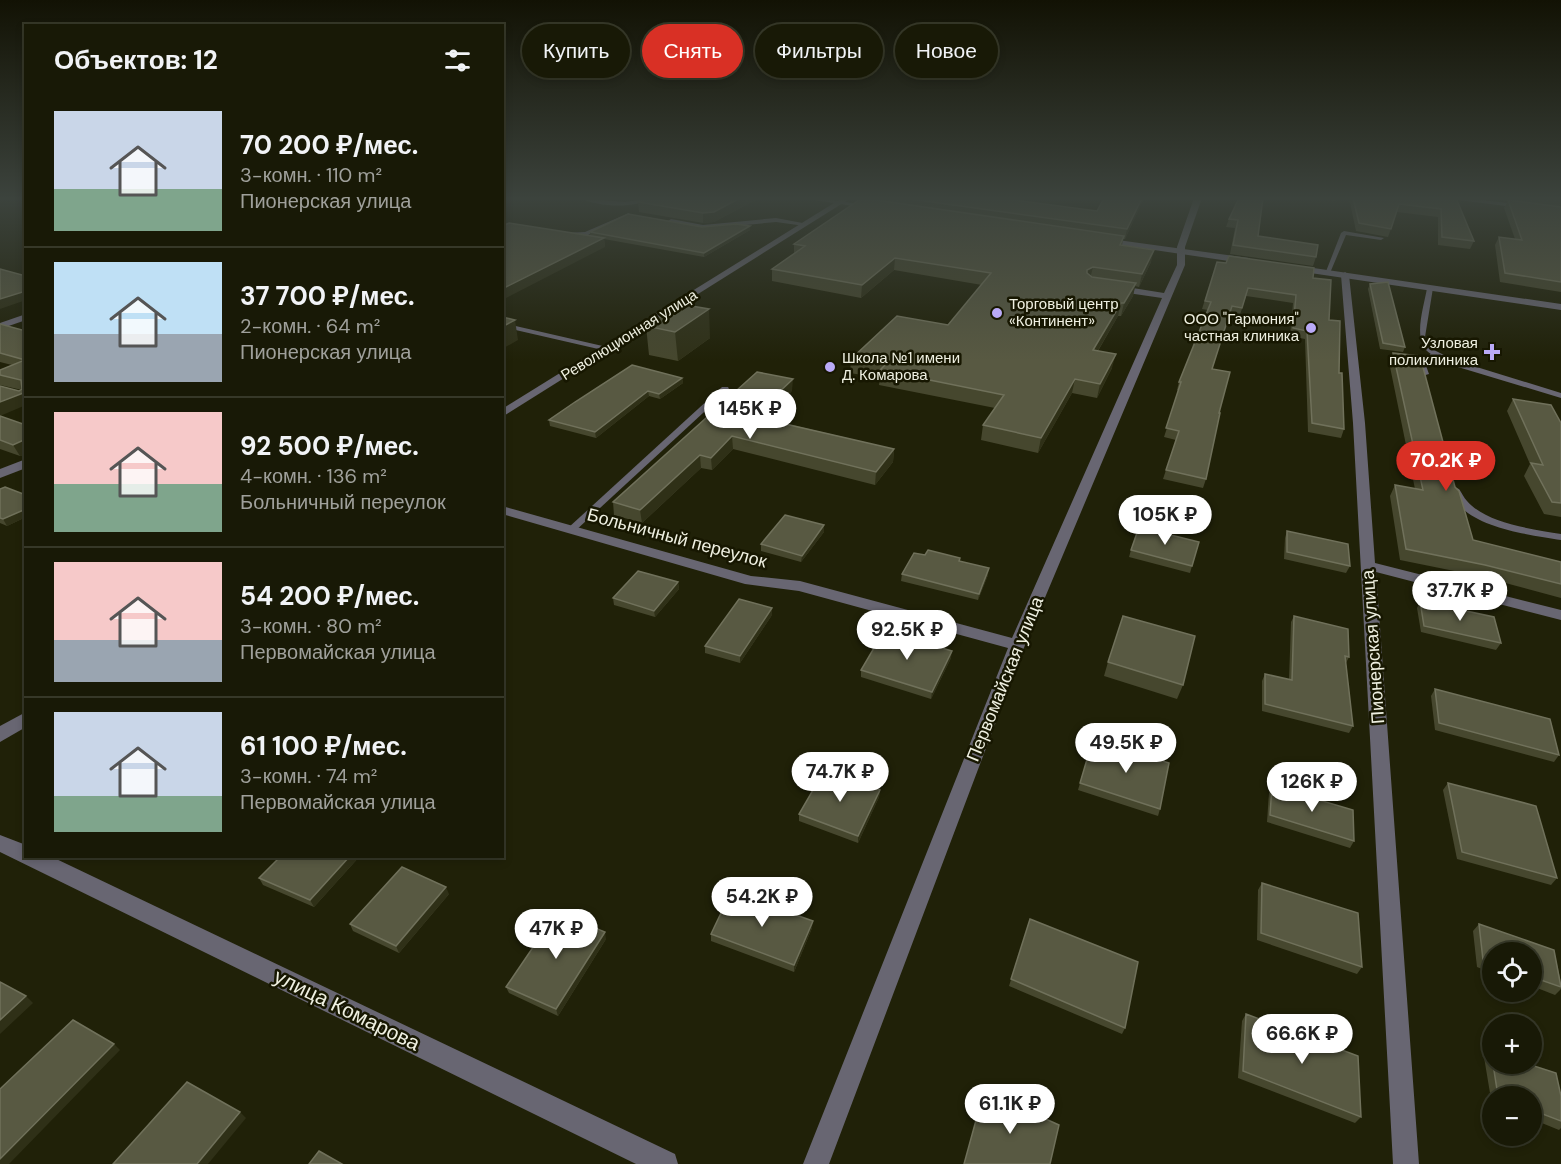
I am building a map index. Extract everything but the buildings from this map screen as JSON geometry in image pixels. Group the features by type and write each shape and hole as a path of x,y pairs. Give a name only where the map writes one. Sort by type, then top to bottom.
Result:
{"street":[{"name":"Революционная улица","path":"504,413 760,252"},
{"name":"Первомайская улица","path":"816,1164 1017,645 1181,265 1180,252"},
{"path":"1189,252 1259,263"},
{"path":"1282,266 1561,307"},
{"name":"Пионерская улица","path":"1336,274 1359,423 1406,1164"},
{"path":"1102,286 1168,296"},
{"path":"0,326 23,319"},
{"path":"0,474 24,464"},
{"name":"Больничный переулок","path":"504,511 750,581 800,586 1017,645"},
{"path":"1368,566 1561,615"},
{"path":"0,735 24,719"},
{"name":"улица Комарова","path":"0,843 24,855"},
{"name":"улица Комарова","path":"31,858 665,1164"}],"lane":[{"path":"1336,274 1340,252"},
{"path":"1430,288 1422,337 1429,350 1489,375 1561,396"},
{"path":"504,325 606,349"},
{"path":"1427,384 1421,362 1432,356 1440,356"},
{"path":"571,530 725,389"},
{"path":"1454,485 1457,496 1464,503 1490,520 1503,525 1561,537"}],"place":[{"name":"Торговый центр «Континент»","path":"997,313"},
{"name":"ООО \"Гармония\" частная клиника","path":"1311,328"},
{"name":"Узловая поликлиника","path":"1492,352"},
{"name":"Школа №1 имени Д. Комарова","path":"830,367"}]}
